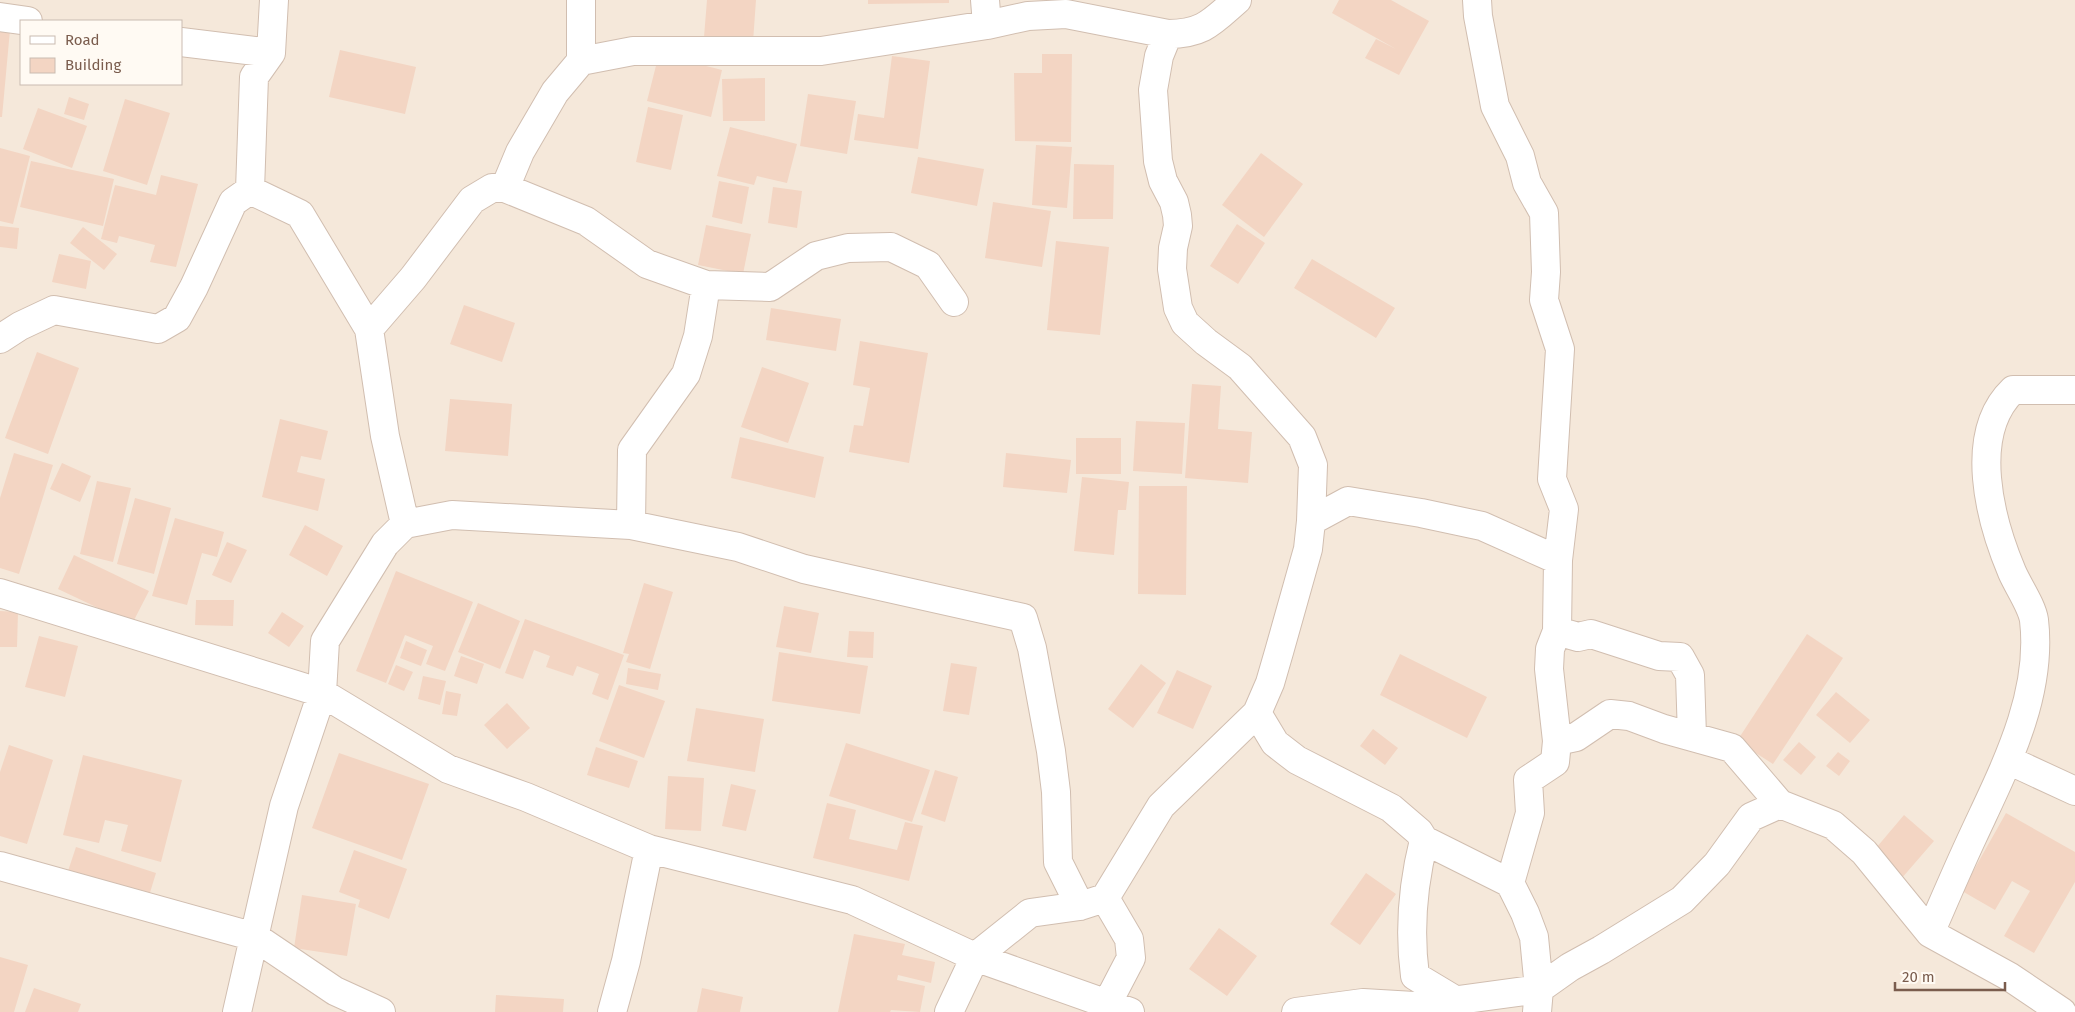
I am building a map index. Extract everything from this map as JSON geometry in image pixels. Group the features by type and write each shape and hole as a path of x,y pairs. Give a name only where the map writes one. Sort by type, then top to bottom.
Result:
{"street":[{"path":"250,190 254,77 270,53 274,0"},
{"path":"581,0 581,61"},
{"path":"505,188 520,152 555,92 581,61 632,51 821,51 986,13 1028,16 1067,7 1168,34 1182,34 1197,31 1210,24 1237,0"},
{"path":"1477,0 1478,16 1487,55 1495,106 1520,156 1527,183 1544,213 1546,272 1544,300 1560,349 1552,479 1564,509 1558,560 1557,631 1550,649 1549,668 1557,740 1555,762 1528,780 1530,813 1510,883"},
{"path":"0,17 21,20"},
{"path":"949,1012 975,957 1030,913 1092,902 1161,806 1257,713 1270,682 1308,549 1311,521 1312,465 1302,437 1240,367 1184,323 1178,308 1172,268 1173,248 1178,226 1177,215 1174,202 1163,181 1158,161 1153,90 1160,56 1168,34"},
{"path":"182,42 270,53"},
{"path":"369,329 413,278 472,200 492,188 505,188 586,221 647,264 706,285 770,287 816,256 848,248 891,247 928,265 954,302"},
{"path":"250,190 300,214 369,329 385,436 405,524"},
{"path":"0,339 54,310 158,329 177,318 194,287 233,202 250,190"},
{"path":"632,526 632,450 686,374 698,336 706,285"},
{"path":"1930,933 2008,760 2029,694 2036,651 2033,617 2002,548 1986,481 1988,437 1994,416 2004,399 2013,390 2075,390"},
{"path":"1311,521 1348,501 1421,513 1482,526 1558,560"},
{"path":"0,593 322,694 448,769 526,797 648,849 852,900 975,957 1118,1008 1132,958 1129,939 1092,902 1058,862 1056,792 1051,751 1032,648 1023,618 804,569 738,547 632,526 452,515 405,524 384,544 325,641 322,694 284,806 236,1012"},
{"path":"1557,631 1578,637 1591,634 1659,656 1680,657 1690,675 1692,736"},
{"path":"1257,713 1275,743 1297,760 1390,808 1419,832 1424,840 1510,883 1525,913 1534,937 1538,1000"},
{"path":"1557,740 1576,737 1610,714 1629,716 1664,729 1732,748 1780,804 1833,825 1864,852 1930,933 2010,976 2062,1012"},
{"path":"2008,760 2075,791"},
{"path":"1296,1012 1363,1003 1414,1009 1455,1000 1538,1000 1570,967 1682,900 1717,864 1751,817 1780,804"},
{"path":"1424,840 1418,864 1413,913 1412,952 1415,976 1455,1000"},
{"path":"612,1012 626,962 648,849"},
{"path":"0,866 255,937 335,992 381,1012"}],"shaded area":[{"path":"0,0 2075,0 2075,1012 0,1012"}],"building":[{"path":"707,0 756,0 753,42 704,37"},
{"path":"868,0 949,0 949,3 868,4"},
{"path":"1339,0 1391,0 1429,21 1399,75 1365,58 1376,39 1396,49 1332,13"},
{"path":"0,29 10,30 2,117 0,117"},
{"path":"340,50 416,67 405,114 329,97"},
{"path":"659,54 722,70 711,117 647,101"},
{"path":"1042,54 1072,54 1071,142 1015,141 1014,73 1042,73"},
{"path":"892,56 930,61 918,149 854,140 858,114 884,118"},
{"path":"765,78 765,121 723,121 722,79"},
{"path":"808,94 856,101 847,154 800,146"},
{"path":"69,97 89,104 84,120 64,114"},
{"path":"125,99 170,113 147,185 103,171"},
{"path":"648,107 683,115 671,170 636,162"},
{"path":"38,108 87,126 72,168 23,149"},
{"path":"730,127 797,144 787,183 757,176 754,185 717,176"},
{"path":"1036,145 1072,147 1067,208 1032,205"},
{"path":"0,148 30,156 13,224 0,221"},
{"path":"1261,153 1303,184 1264,237 1222,205"},
{"path":"918,157 984,169 977,206 911,193"},
{"path":"31,161 114,179 103,226 20,207"},
{"path":"1074,164 1114,165 1113,219 1073,219"},
{"path":"161,175 198,184 176,267 150,262 155,245 119,236 117,243 101,239 115,185 156,195"},
{"path":"719,181 749,187 742,224 712,217"},
{"path":"773,187 802,191 797,228 768,223"},
{"path":"993,202 1051,211 1042,267 985,258"},
{"path":"1237,224 1265,243 1238,284 1210,266"},
{"path":"706,225 751,234 743,274 698,265"},
{"path":"0,226 19,228 17,249 0,247"},
{"path":"83,227 117,254 104,270 70,243"},
{"path":"1056,241 1109,247 1100,335 1047,330"},
{"path":"59,254 91,261 86,289 52,282"},
{"path":"1312,259 1395,308 1376,338 1294,288"},
{"path":"464,305 515,323 502,362 450,344"},
{"path":"771,308 841,319 836,351 766,340"},
{"path":"860,341 928,353 909,463 849,452 854,425 863,426 870,388 853,385"},
{"path":"37,352 79,368 48,454 5,438"},
{"path":"762,367 809,383 788,443 741,427"},
{"path":"1192,384 1221,386 1218,429 1252,432 1248,483 1185,478"},
{"path":"450,399 512,404 508,456 445,451"},
{"path":"280,419 328,431 321,460 301,456 297,472 325,479 318,511 262,497"},
{"path":"1136,421 1185,423 1182,474 1133,471"},
{"path":"740,437 824,457 815,498 731,478"},
{"path":"1076,438 1121,438 1121,474 1076,474"},
{"path":"14,453 53,465 19,574 0,568 0,498"},
{"path":"1006,453 1071,460 1067,493 1003,487"},
{"path":"62,463 91,476 80,502 50,489"},
{"path":"1082,477 1129,482 1126,510 1118,510 1114,555 1074,551"},
{"path":"97,481 131,488 113,562 80,554"},
{"path":"1139,486 1187,486 1186,595 1138,594"},
{"path":"135,498 171,508 154,574 117,564"},
{"path":"175,518 224,532 217,557 202,553 187,605 152,596"},
{"path":"305,525 343,546 327,576 289,555"},
{"path":"227,542 247,550 231,583 212,575"},
{"path":"74,555 149,591 132,624 58,589"},
{"path":"396,571 473,602 445,671 426,664 433,646 405,635 386,683 356,671"},
{"path":"644,583 673,592 650,669 626,662 629,654 623,653"},
{"path":"196,600 234,600 233,626 195,625"},
{"path":"478,603 520,621 500,669 458,652"},
{"path":"784,606 819,613 811,653 776,647"},
{"path":"0,611 18,612 17,647 0,647"},
{"path":"282,612 304,626 289,647 268,633"},
{"path":"525,619 624,655 608,700 592,694 599,674 577,666 573,676 546,667 550,656 534,650 523,679 505,673"},
{"path":"849,631 874,632 873,658 847,657"},
{"path":"1807,634 1843,658 1773,764 1737,741"},
{"path":"39,636 78,646 65,697 25,687"},
{"path":"406,641 427,650 421,666 400,658"},
{"path":"779,652 868,666 860,714 772,701"},
{"path":"1400,654 1487,697 1467,738 1380,695"},
{"path":"461,656 484,664 477,684 454,676"},
{"path":"951,663 977,667 969,715 943,711"},
{"path":"1141,664 1166,683 1133,728 1108,709"},
{"path":"396,665 413,672 404,691 388,684"},
{"path":"628,668 661,674 658,690 626,684"},
{"path":"1177,670 1212,686 1193,729 1157,713"},
{"path":"423,676 446,681 440,705 418,699"},
{"path":"619,685 665,701 644,758 599,741"},
{"path":"446,691 461,694 457,716 442,714"},
{"path":"1836,692 1870,720 1850,743 1816,715"},
{"path":"507,703 530,728 507,749 484,725"},
{"path":"696,708 764,719 755,772 687,761"},
{"path":"1373,729 1398,748 1385,765 1360,746"},
{"path":"1799,742 1816,757 1801,775 1783,760"},
{"path":"846,743 930,770 912,822 829,796"},
{"path":"9,745 53,760 27,844 0,836 0,772"},
{"path":"596,747 638,761 629,788 587,775"},
{"path":"1838,752 1850,761 1839,776 1826,766"},
{"path":"339,753 429,784 402,860 312,828"},
{"path":"83,755 182,780 161,862 121,851 128,825 105,820 99,843 63,835"},
{"path":"935,770 958,777 945,822 921,814"},
{"path":"668,776 704,778 701,831 665,829"},
{"path":"731,784 756,790 746,831 722,826"},
{"path":"827,803 856,810 849,839 897,850 905,822 923,826 909,881 813,858"},
{"path":"2006,813 2075,852 2075,882 2034,953 2004,936 2030,891 2012,881 1995,910 1962,891"},
{"path":"1904,815 1934,841 1901,879 1871,854"},
{"path":"76,847 156,873 148,899 67,874"},
{"path":"354,850 407,869 389,919 358,907 360,900 339,892"},
{"path":"1366,873 1396,894 1360,945 1330,924"},
{"path":"302,895 356,904 347,956 294,948"},
{"path":"1219,928 1257,956 1227,996 1189,969"},
{"path":"854,934 905,944 902,955 935,962 931,983 898,975 897,980 925,986 920,1012 891,1010 890,1012 838,1012"},
{"path":"0,957 28,965 14,1012 0,1012"},
{"path":"34,988 81,1004 78,1012 25,1012"},
{"path":"702,988 743,997 740,1012 697,1012"},
{"path":"496,995 564,999 563,1012 495,1012"}]}
